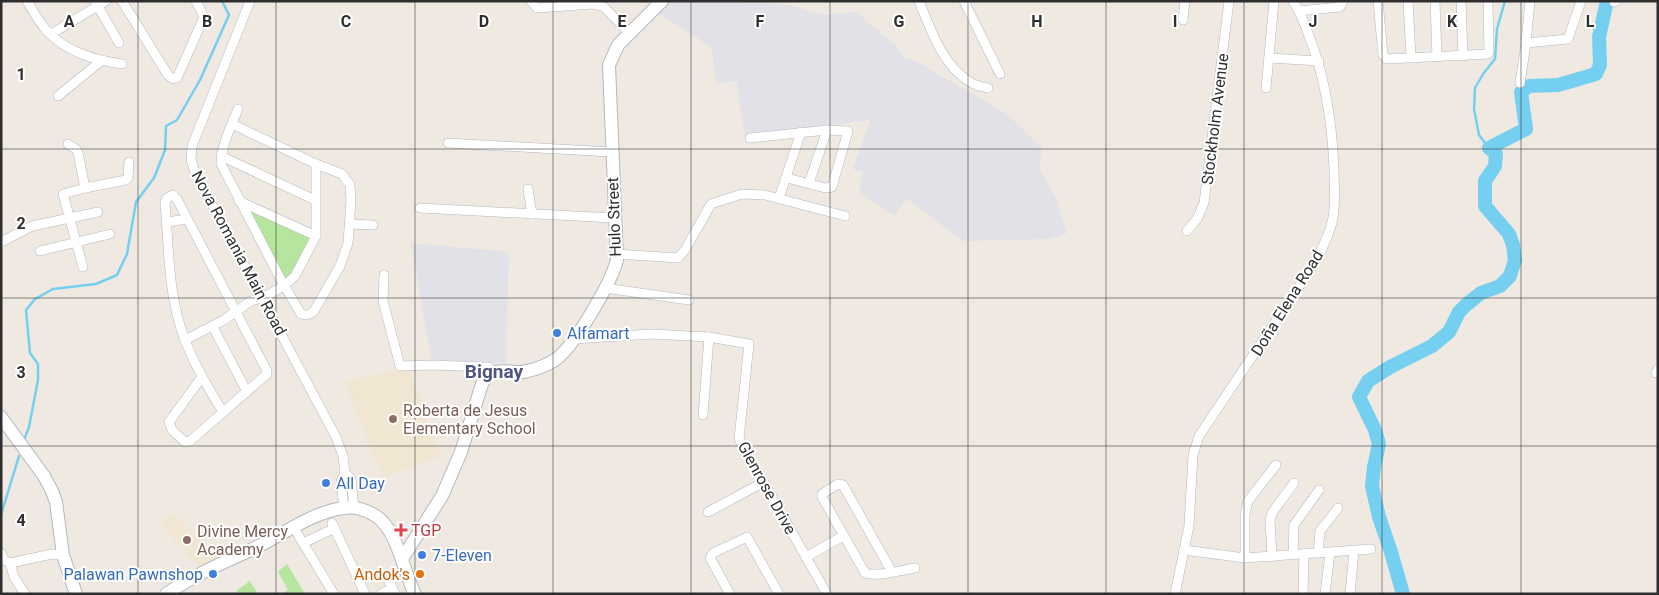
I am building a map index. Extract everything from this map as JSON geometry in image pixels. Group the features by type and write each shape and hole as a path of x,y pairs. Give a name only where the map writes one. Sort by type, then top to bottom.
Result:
{"main road":[{"name":"Hulo Street","path":"494,372 525,371 545,365 564,352 574,339 614,270 616,254 609,64 615,49 659,5"},
{"path":"402,559 442,496 462,452 483,381 490,373 494,372"},
{"path":"2,418 44,476 56,502 63,555 76,594"},
{"path":"166,594 188,579 317,516 349,508 377,517 386,527 402,559 415,594"}],"street":[{"path":"27,1 46,30 67,48 101,61 122,64"},
{"path":"122,1 163,68 170,78 173,79 177,78 186,60 204,17 196,1"},
{"name":"Nova Romania Main Road","path":"250,1 192,146 193,168 336,437 343,456 346,473 351,480 349,508"},
{"path":"531,1 537,8 599,5 604,7 629,33"},
{"path":"919,1 938,45 953,68 971,83 988,88"},
{"path":"964,1 1000,74"},
{"path":"1183,20 1185,1"},
{"name":"Stockholm Avenue","path":"1187,231 1197,219 1204,203 1230,1"},
{"path":"1266,88 1274,1"},
{"name":"Doña Elena Road","path":"1175,594 1191,511 1193,455 1199,436 1310,270 1323,247 1331,225 1334,193 1330,118 1319,61 1293,1"},
{"path":"1299,12 1340,7 1343,1"},
{"path":"1378,1 1383,55 1387,59 1486,54 1489,52 1488,1"},
{"path":"1408,1 1411,58"},
{"path":"1435,1 1437,57"},
{"path":"1461,1 1463,56"},
{"path":"1520,83 1530,1"},
{"path":"1526,43 1567,40 1570,38 1581,1"},
{"path":"51,34 100,3 119,43"},
{"path":"1269,58 1319,61"},
{"path":"58,96 101,61"},
{"path":"232,124 316,164 342,174 350,185 351,200 348,243 343,259 311,314 301,314 284,286 221,164 221,156 232,124 238,109"},
{"path":"809,184 827,130"},
{"path":"750,138 827,130 846,130 849,133 832,187 828,188 787,178"},
{"path":"779,198 801,132"},
{"path":"448,143 612,152"},
{"path":"68,144 76,149 78,153 85,188"},
{"path":"221,156 316,200"},
{"path":"83,267 62,194 126,180 128,178 129,162"},
{"path":"185,340 230,316 251,301 262,298 284,286 294,276 316,236 316,164"},
{"path":"528,189 532,214"},
{"path":"616,254 678,258 685,250 711,204 742,194 779,198 845,216"},
{"path":"202,377 169,422 172,430 185,442 188,442 247,392 267,371 177,199 173,195 168,196 166,200 170,275 178,315 185,340 202,377 223,412"},
{"path":"239,201 316,236"},
{"path":"420,208 614,218"},
{"path":"1,242 32,226 98,212"},
{"path":"167,222 186,219"},
{"path":"350,224 373,225"},
{"path":"40,251 110,234"},
{"path":"384,275 383,301 401,367 434,365 488,367 494,372"},
{"path":"605,288 689,300"},
{"path":"213,326 247,392"},
{"path":"574,339 651,334 709,337 703,415"},
{"name":"Glenrose Drive","path":"709,337 749,344 738,437 827,594"},
{"path":"1245,558 1245,515 1248,501 1276,465"},
{"path":"708,512 764,482"},
{"path":"1272,556 1270,520 1272,513 1294,483"},
{"path":"892,572 841,484 821,496 865,573 869,575 892,572 915,568"},
{"path":"1293,555 1294,525 1319,490"},
{"path":"1318,553 1320,531 1338,508"},
{"path":"303,543 333,526 365,594"},
{"path":"294,528 334,594"},
{"path":"806,557 843,536"},
{"path":"730,594 710,558 713,553 747,537 779,594"},
{"path":"1184,550 1245,558 1354,551 1371,548"},
{"path":"1350,594 1354,551"},
{"path":"1325,594 1330,552"},
{"path":"1,553 4,560 10,563 52,554 63,555"},
{"path":"1303,594 1304,554"},
{"path":"10,563 14,577 25,594"},
{"path":"381,594 392,588"}],"shaded area":[{"path":"668,1 771,3 793,6 824,15 857,12 899,49 905,59 914,60 1007,114 1041,147 1040,169 1057,201 1067,233 1049,239 963,241 906,198 895,216 859,192 862,172 853,169 870,120 745,136 736,81 716,84 712,48 657,12"},
{"path":"411,243 509,252 506,363 431,359"},
{"name":"Roberta de Jesus Elementary School","path":"408,367 441,456 383,478 345,382"},
{"name":"Divine Mercy Academy","path":"171,512 218,555 201,569 160,524"}],"green space":[{"path":"246,208 312,238 286,284"},
{"path":"287,564 305,594 283,593 288,590 278,572"},
{"path":"250,581 258,594 238,594 237,590"}],"waterway":[{"path":"24,440 29,427 38,380 38,364 30,353 26,310 35,299 53,289 96,284 117,275 127,254 136,202 154,178 165,150 166,126 177,120 200,80 229,15 222,1"},
{"path":"1489,148 1479,135 1474,109 1475,88 1495,59 1497,29 1505,1"},
{"path":"1403,594 1379,517 1372,486 1379,444 1375,430 1359,397 1368,381 1390,367 1432,346 1449,332 1459,312 1466,305 1481,293 1500,286 1510,276 1515,260 1513,245 1509,234 1485,206 1485,181 1495,166 1496,154 1489,148 1526,129 1521,92 1529,86 1558,85 1596,74 1600,65 1599,37 1607,1"},
{"path":"1,515 19,456"}],"place":[{"name":"Alfamart","path":"557,333"},
{"name":"Roberta de Jesus Elementary School","path":"393,419"},
{"name":"All Day","path":"326,483"},
{"name":"TGP","path":"401,530"},
{"name":"Divine Mercy Academy","path":"187,540"},
{"name":"7-Eleven","path":"422,555"},
{"name":"Palawan Pawnshop","path":"213,574"},
{"name":"Andok's","path":"420,574"}],"district":[{"name":"Bignay","path":"494,371"}]}
